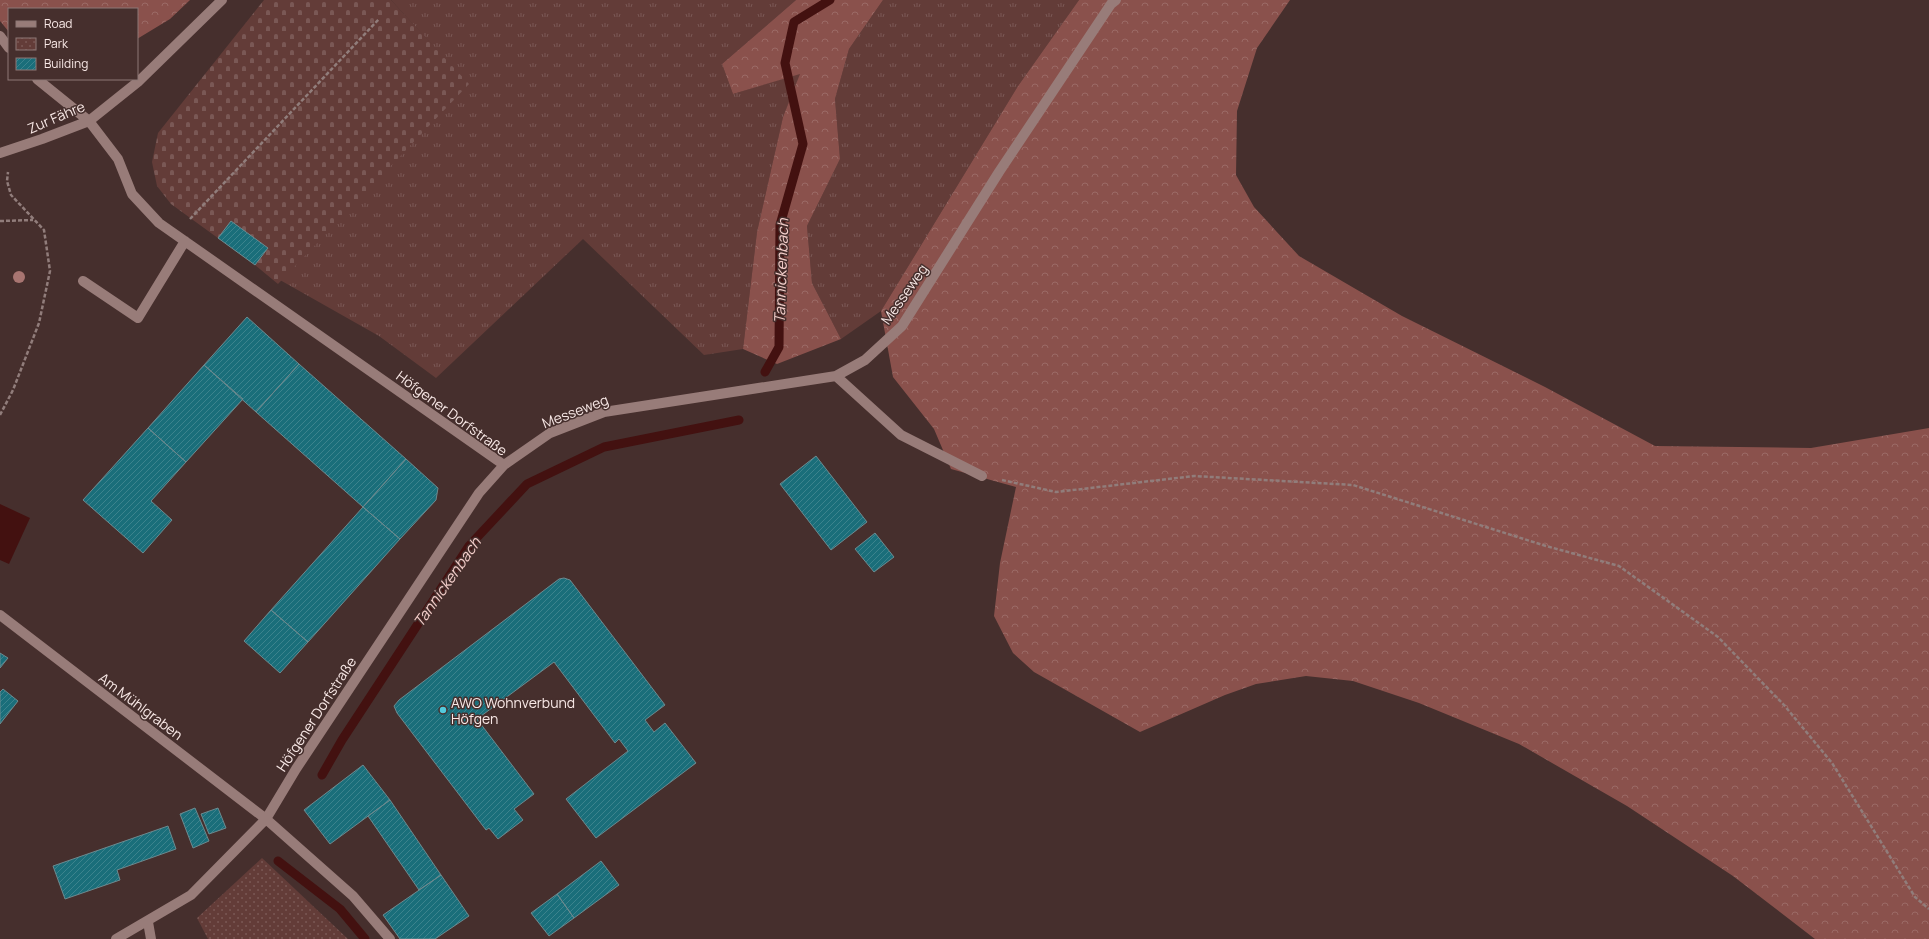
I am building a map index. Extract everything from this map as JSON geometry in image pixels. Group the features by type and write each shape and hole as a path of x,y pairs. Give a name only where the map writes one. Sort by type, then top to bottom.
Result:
{"street":[{"name":"Zur Fähre","path":"0,153 89,121 139,81 222,0"},
{"name":"Messeweg","path":"504,465 550,432 604,412 836,376 865,360 902,326 999,172 1111,4 1116,0"},
{"path":"0,36 8,47"},
{"name":"Höfgener Dorfstraße","path":"38,80 89,121 118,159 132,194 159,223 504,465 475,499 296,769 266,818 191,895 148,922 116,939"},
{"path":"83,281 138,318 182,239"},
{"path":"836,376 901,436 982,476"},
{"name":"Am Mühlgraben","path":"0,615 266,818"},
{"path":"266,818 353,896 390,939"},
{"path":"148,922 151,939"}],"path":[{"path":"182,239 190,218 379,19"},
{"path":"0,415 13,390 39,323 50,272 44,230 11,195 7,181 11,150"},
{"path":"0,221 34,220"},
{"path":"982,476 1056,492 1194,476 1352,485 1546,546 1619,566 1718,636 1784,705 1832,763 1914,897 1929,909"}],"green space":[{"path":"0,0 190,0 170,19 138,38 138,8 8,8 8,31 0,21"},
{"path":"264,0 391,0 469,84 278,284 255,265 171,204 157,186 152,162 158,133"},
{"path":"391,0 796,0 722,64 733,94 801,73 783,117 757,232 743,349 704,355 583,239 436,378 379,336 280,280 468,84"},
{"path":"796,0 883,0 849,49 835,99 840,159 807,226 812,283 841,339 777,364 743,349 757,232 783,117 800,74 733,94 722,64"},
{"path":"883,0 1079,0 1018,86 881,311 841,339 812,283 807,226 840,159 835,99 849,49"},
{"path":"1079,0 1290,0 1257,48 1237,111 1236,175 1254,207 1299,256 1402,316 1545,387 1655,446 1811,448 1929,428 1929,939 1815,939 1733,876 1627,806 1519,744 1419,703 1353,681 1306,676 1256,684 1225,695 1140,732 1034,672 1013,653 994,616 1000,563 1016,487 951,469 934,429 893,377 881,311 1018,86"},
{"path":"262,858 348,939 208,939 197,918"}],"shaded area":[{"path":"0,504 30,518 9,564 0,560"}],"building":[{"path":"231,221 268,248 255,265 218,238"},
{"path":"247,317 299,364 256,412 204,365"},
{"path":"299,364 406,459 363,507 256,412"},
{"path":"204,365 243,399 186,462 148,428"},
{"path":"148,428 186,462 151,501 172,520 143,553 83,500"},
{"path":"816,456 867,522 831,550 780,484"},
{"path":"406,459 438,488 436,500 400,539 363,507"},
{"path":"363,507 400,539 308,642 271,610"},
{"path":"875,533 894,557 874,572 855,549"},
{"name":"AWO Wohnverbund Höfgen","path":"564,578 570,580 665,705 645,720 654,732 665,723 696,763 596,838 566,799 628,751 619,739 615,743 554,662 477,719 534,794 514,809 523,820 498,839 489,828 486,830 397,713 394,706 399,700 559,579"},
{"path":"271,610 308,642 280,673 244,641"},
{"path":"0,653 8,658 0,668"},
{"path":"3,689 18,701 0,724 0,692"},
{"path":"363,765 390,800 330,844 304,810"},
{"path":"390,800 441,875 419,890 368,816"},
{"path":"195,808 209,841 193,848 180,814"},
{"path":"218,808 226,828 209,834 201,814"},
{"path":"168,826 176,849 117,870 120,880 65,899 53,866"},
{"path":"601,861 619,885 574,918 557,894"},
{"path":"441,875 469,916 435,939 400,939 383,915"},
{"path":"557,894 574,918 549,936 531,913"}],"waterway":[{"name":"Tannickenbach","path":"765,372 779,347 780,225 803,144 785,63 794,22 830,0"},
{"name":"Tannickenbach","path":"322,775 342,740 469,546 527,484 604,447 739,420"},
{"name":"Tannickenbach","path":"278,861 340,909 365,939"}],"place":[{"name":"AWO Wohnverbund Höfgen","path":"443,710"}]}
